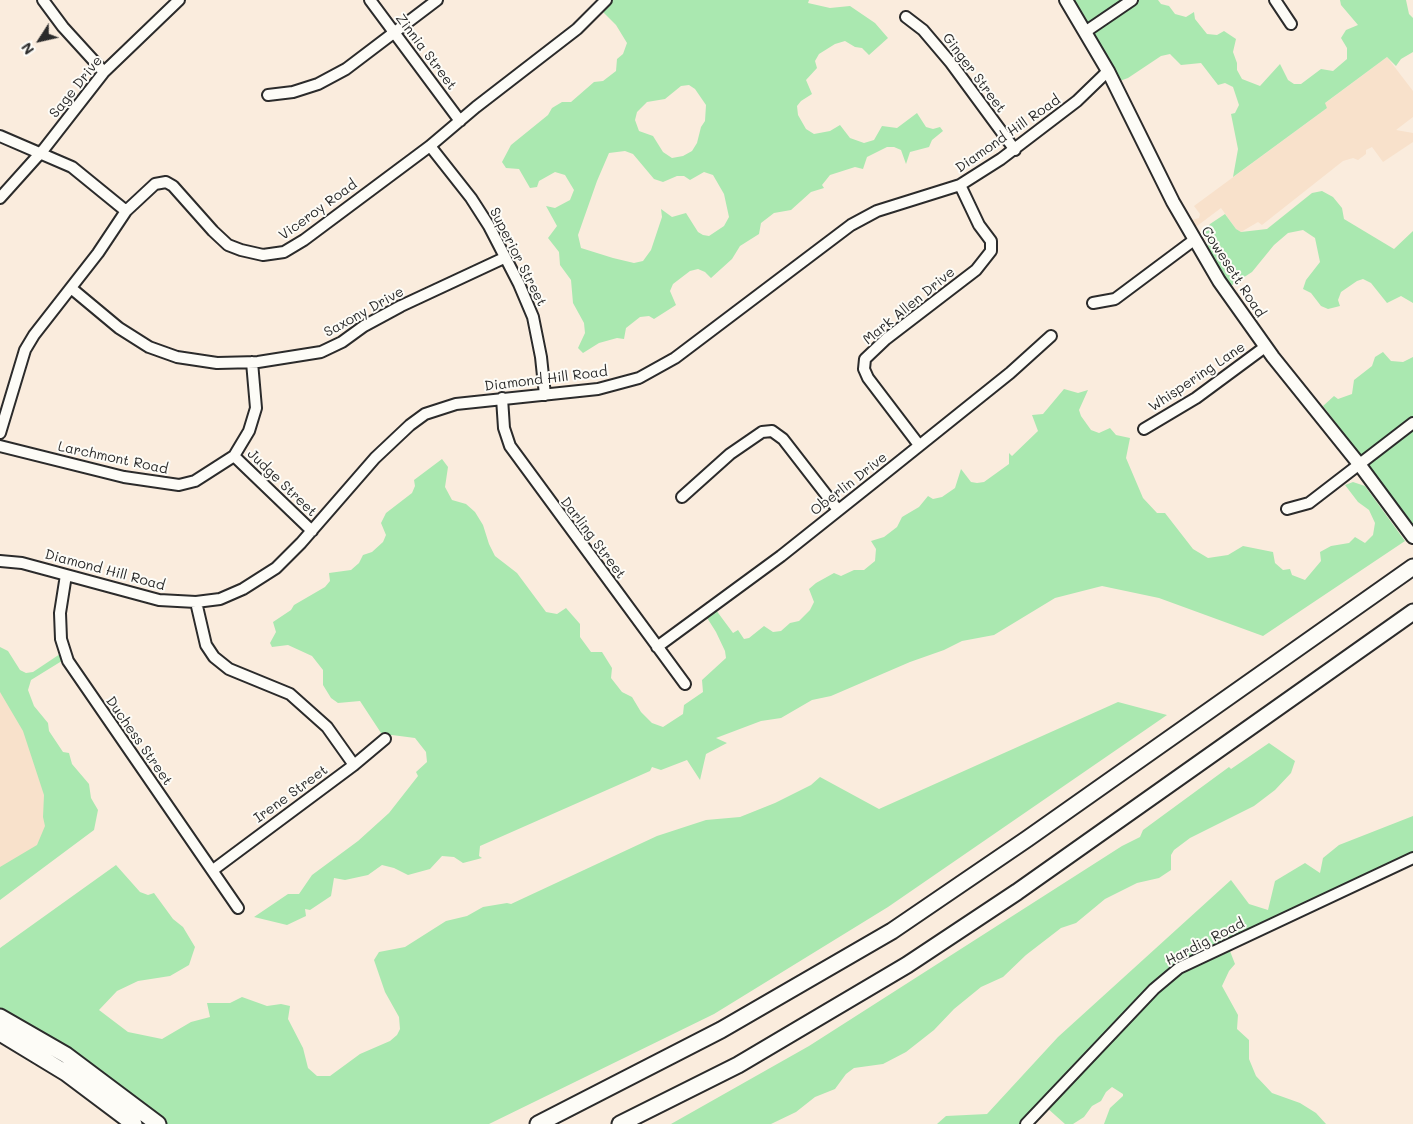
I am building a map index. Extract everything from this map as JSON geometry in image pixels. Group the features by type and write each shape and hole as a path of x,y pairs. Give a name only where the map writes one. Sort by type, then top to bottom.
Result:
{"highway":[{"path":"538,1124 721,1030 892,931 1027,839 1413,567"},
{"path":"642,1124 738,1065 872,987 969,924 1413,612"},
{"path":"0,1017 66,1055 158,1124"},
{"path":"0,1034 66,1073 134,1124"},
{"path":"620,1124 738,1065"}],"main road":[{"name":"Cowesett Road","path":"1066,0 1108,71 1194,240 1245,320 1359,464 1412,535"}],"street":[{"path":"43,0 63,27 104,72"},
{"name":"Sage Drive","path":"0,198 40,153 104,72 180,0"},
{"name":"Zinnia Street","path":"370,0 460,121"},
{"path":"268,95 293,92 318,84 346,69 437,0"},
{"name":"Viceroy Road","path":"0,433 25,350 72,288 126,211 155,184 166,182 173,186 228,245 263,255 284,252 304,240 430,146 576,29 606,0"},
{"path":"1085,32 1132,0"},
{"path":"1275,0 1290,24"},
{"name":"Ginger Street","path":"906,17 923,30 951,63 1015,150"},
{"name":"Diamond Hill Road","path":"0,560 22,562 159,600 196,602 220,599 243,589 276,568 312,531 375,458 410,425 425,414 456,404 598,389 639,378 682,353 851,225 877,210 960,185 1015,150 1077,102 1108,71"},
{"path":"0,136 72,167 126,211"},
{"name":"Superior Street","path":"430,146 471,198 489,226 533,317 541,357 545,395"},
{"name":"Mark Allen Drive","path":"919,446 868,378 864,369 865,359 886,338 976,270 991,252 991,241 979,225 960,185"},
{"path":"1093,303 1115,299 1194,240"},
{"name":"Saxony Drive","path":"72,288 118,328 149,347 177,357 217,363 252,362 298,357 321,352 342,342 364,326 401,306 504,258"},
{"name":"Oberlin Drive","path":"657,647 751,578 838,510 1010,373 1051,336"},
{"name":"Whispering Lane","path":"1144,429 1196,398 1265,347"},
{"name":"Larchmont Road","path":"0,446 124,477 179,485 195,481 234,456 248,431 256,408 252,362"},
{"name":"Darling Street","path":"502,398 504,428 510,446 685,684"},
{"path":"1287,509 1309,503 1413,424"},
{"path":"682,497 730,454 762,432 772,431 783,439 838,510"},
{"name":"Judge Street","path":"234,456 312,531"},
{"name":"Duchess Street","path":"66,575 60,613 61,639 68,661 238,908"},
{"path":"196,602 206,645 214,657 229,669 290,694 306,706 327,727 354,764"},
{"name":"Irene Street","path":"213,870 385,739"},
{"name":"Hardig Road","path":"1026,1124 1154,989 1179,968 1413,858"}],"shaded area":[{"path":"1387,57 1413,91 1413,117 1396,130 1413,133 1413,142 1383,162 1372,147 1366,150 1366,154 1358,160 1353,158 1343,161 1262,225 1258,222 1241,232 1236,229 1221,208 1193,229 1188,221 1199,218 1200,214 1194,206 1327,108 1324,104"},
{"path":"0,677 21,703 65,843 0,883"}],"green space":[{"path":"611,0 809,0 808,3 830,8 850,6 875,23 888,38 869,55 862,48 855,47 845,41 835,44 819,54 815,61 817,68 806,80 812,94 797,106 798,115 806,129 814,134 830,131 840,125 850,138 864,143 874,140 882,126 897,128 917,113 926,127 933,129 940,127 943,131 932,140 929,147 910,152 906,164 901,150 887,147 867,157 863,169 855,167 830,175 822,185 824,188 811,192 791,210 774,213 761,223 759,234 740,246 732,259 711,278 705,272 698,269 690,271 673,284 670,291 676,305 654,319 649,316 640,317 626,328 624,339 617,338 599,343 583,353 578,348 585,333 584,323 573,303 571,280 560,265 559,252 548,238 557,226 546,206 555,208 570,200 574,190 565,175 555,172 539,181 537,187 530,188 519,169 506,168 502,162 511,145 548,115 552,108 562,102 571,102 594,82 603,81 616,71 617,59 623,54 627,43 616,25 600,9","holes":["689,85 695,89 706,105 705,121 692,151 683,156 672,158 663,152 653,136 639,131 635,120 637,112 647,102 665,99 681,86","625,151 633,154 654,179 663,182 677,176 684,176 690,180 704,172 713,175 724,194 729,217 724,226 709,236 703,235 698,232 686,213 672,217 661,209 662,217 651,250 643,261 634,263 581,248 578,235 609,153"]},
{"path":"1064,0 1158,0 1161,4 1169,6 1175,14 1186,17 1194,12 1195,19 1207,34 1217,35 1224,31 1236,39 1233,52 1237,63 1237,70 1242,79 1260,86 1280,64 1288,80 1294,84 1301,84 1321,69 1333,71 1347,59 1347,48 1341,38 1346,30 1358,25 1341,5 1340,0 1406,0 1409,14 1413,18 1413,52 1401,59 1396,66 1387,57 1325,103 1327,108 1233,177 1238,149 1231,114 1235,113 1239,105 1233,87 1225,83 1218,85 1201,63 1181,65 1170,54 1161,56 1128,78 1114,83"},
{"path":"1322,191 1333,197 1342,208 1344,219 1394,249 1413,231 1413,303 1401,296 1387,303 1371,283 1363,279 1341,292 1338,300 1340,306 1328,309 1321,306 1311,293 1303,289 1306,280 1320,262 1315,238 1303,230 1288,233 1274,245 1252,272 1229,287 1210,252 1204,234 1210,224 1225,214 1236,229 1241,232 1267,229 1312,193"},
{"path":"1383,352 1391,361 1403,362 1413,357 1413,524 1323,406 1334,396 1338,399 1352,394 1354,380 1372,366 1375,357"},
{"path":"1064,389 1078,393 1088,390 1079,410 1091,430 1099,433 1110,428 1116,435 1130,438 1126,458 1143,498 1157,513 1165,513 1193,549 1208,558 1228,555 1243,546 1273,552 1275,563 1283,570 1290,569 1292,575 1305,580 1321,561 1320,552 1331,546 1349,543 1355,537 1365,543 1373,535 1375,523 1369,510 1358,502 1345,485 1353,482 1365,486 1405,541 1263,636 1159,598 1102,586 1055,598 994,635 962,641 831,696 812,700 781,718 761,721 716,738 727,743 706,754 700,780 687,760 661,770 652,767 650,771 480,846 479,856 482,858 463,863 454,857 442,856 430,869 408,875 394,868 382,865 368,875 345,880 334,878 331,896 310,910 305,909 306,916 287,925 254,917 288,894 299,894 312,875 358,841 389,813 418,776 416,772 427,762 426,752 415,738 392,735 385,739 360,701 338,703 331,698 323,685 323,670 312,656 288,645 272,647 270,643 276,632 273,622 291,610 294,605 325,587 330,581 329,573 351,570 359,563 363,555 372,552 383,542 386,535 381,523 386,513 412,493 415,486 414,480 442,459 448,467 445,487 452,500 466,504 475,512 483,525 495,556 517,573 546,612 557,614 566,608 580,624 580,637 591,652 602,652 612,668 611,678 622,692 632,697 641,712 652,723 663,727 683,714 684,705 703,692 702,680 726,658 725,651 716,632 704,613 713,606 733,633 738,630 744,639 749,638 764,626 773,632 781,631 790,623 799,621 810,610 814,602 809,589 834,573 841,576 854,570 864,570 875,561 876,549 871,541 884,537 897,527 902,517 919,507 928,496 933,499 942,497 955,488 961,469 971,482 977,483 984,482 1009,464 1009,453 1012,456 1038,431 1032,415 1043,414"},
{"path":"0,647 8,651 20,670 26,673 33,672 63,652 65,659 31,680 28,690 34,706 48,723 49,731 63,752 69,753 72,764 89,784 91,798 98,810 94,830 0,900 0,867 37,845 45,826 43,817 44,795 23,731 0,692"},
{"path":"1118,702 1167,715 888,907 714,1014 489,1124 158,1124 0,1018 0,948 116,865 140,892 148,895 154,893 173,919 183,927 195,947 189,965 170,976 138,981 117,991 99,1010 128,1032 162,1039 191,1022 210,1017 207,1003 230,1003 242,997 267,1006 281,1004 290,1006 288,1019 303,1048 308,1068 317,1076 330,1076 360,1054 390,1041 397,1035 400,1029 399,1017 385,992 374,960 379,952 405,947 446,921 467,916 483,907 511,904 657,836 706,820 740,817 775,803 811,785 820,777 879,809"},
{"path":"1269,743 1295,761 1291,773 1275,790 1254,806 1190,838 1174,850 1171,855 1171,870 1159,878 1137,883 1105,899 1076,923 1061,928 1026,955 1003,977 981,987 954,1009 934,1030 906,1052 883,1064 854,1068 846,1074 835,1089 815,1097 796,1112 771,1124 671,1124 809,1046 1122,846 1140,837 1143,830 1229,767 1231,769"},
{"path":"1413,816 1413,859 1228,946 1235,964 1229,971 1222,986 1238,1015 1237,1029 1249,1040 1249,1059 1256,1076 1272,1093 1300,1103 1316,1113 1326,1124 1104,1124 1110,1108 1123,1096 1123,1094 1112,1087 1106,1092 1101,1101 1092,1106 1084,1117 1073,1124 1065,1124 1046,1107 1026,1124 937,1124 946,1116 987,1114 1058,1037 1231,880 1249,904 1268,910 1275,881 1305,863 1320,873 1323,858 1339,845"}]}
